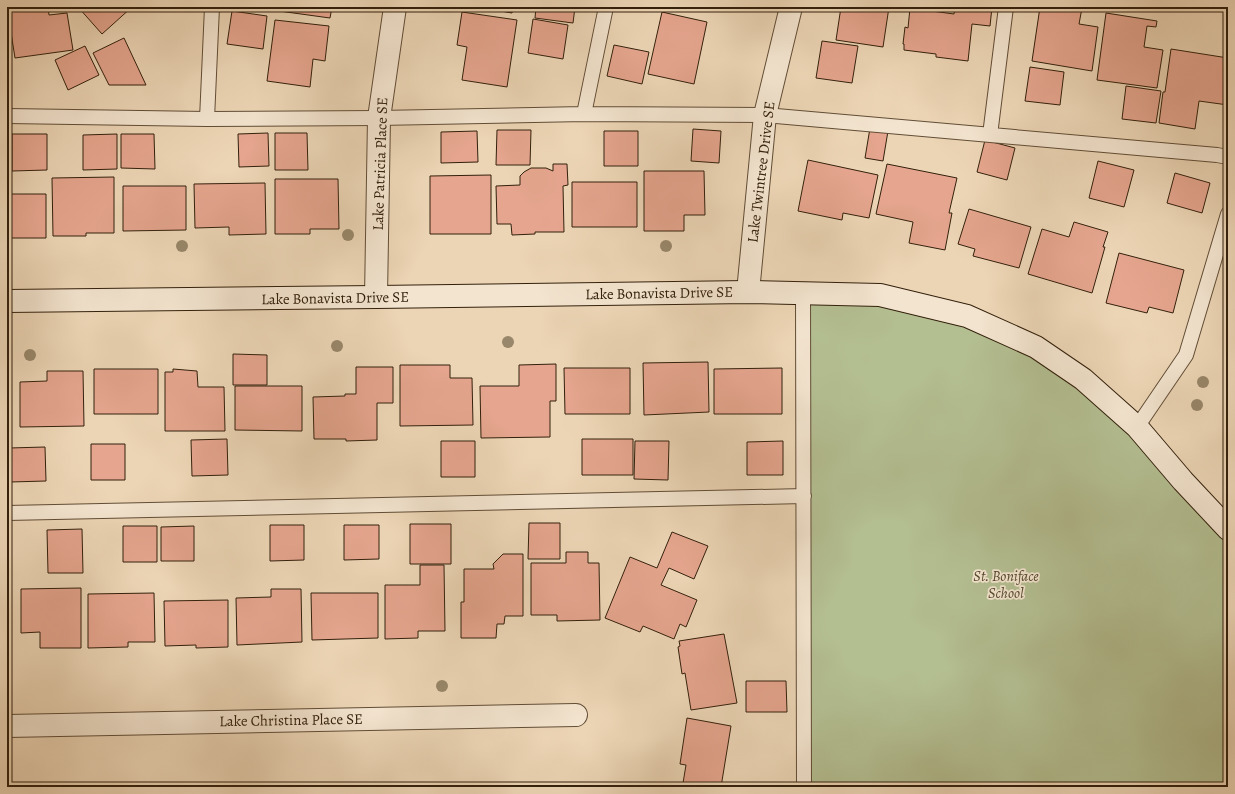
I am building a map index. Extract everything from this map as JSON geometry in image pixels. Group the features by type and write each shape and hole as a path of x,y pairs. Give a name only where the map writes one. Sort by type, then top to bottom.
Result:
{"street":[{"name":"Lake Patricia Place SE","path":"376,297 379,118 395,7"},
{"name":"Lake Twintree Drive SE","path":"748,292 765,115 791,7"},
{"name":"Lake Bonavista Drive SE","path":"7,300 748,292 880,296 967,316 1036,347 1083,379 1136,427 1183,481 1228,529"},
{"name":"Lake Christina Place SE","path":"7,726 576,715"}],"lane":[{"path":"207,119 212,7"},
{"path":"584,114 606,7"},
{"path":"990,135 1006,7"},
{"path":"7,116 207,119 379,118 584,114 765,115 1228,157"},
{"path":"1136,427 1186,355 1228,214"},
{"path":"803,293 804,787"},
{"path":"7,513 804,496"}],"green space":[{"name":"St. Boniface School","path":"803,293 967,316 1083,379 1228,529 1228,787 804,787"}],"building":[{"path":"7,7 48,7 49,15 67,13 73,50 15,58"},
{"path":"78,7 132,7 102,34"},
{"path":"279,7 332,7 330,18 279,11"},
{"path":"477,7 513,7 512,13"},
{"path":"536,7 575,7 573,23 535,18"},
{"path":"841,7 889,7 883,47 836,40"},
{"path":"955,7 992,7 990,26 972,24 968,61 936,57 936,54 904,50 903,44 905,27 908,28 910,8 954,14"},
{"path":"1040,7 1082,8 1079,24 1098,27 1092,71 1032,61"},
{"path":"232,11 267,16 263,49 227,44"},
{"path":"462,12 517,20 507,87 462,80 467,47 457,45"},
{"path":"662,12 707,22 694,84 648,74"},
{"path":"1106,13 1157,21 1156,27 1147,26 1144,47 1163,50 1157,88 1097,80"},
{"path":"533,19 568,25 563,59 528,53"},
{"path":"275,20 329,26 325,61 313,59 310,87 267,81"},
{"path":"124,38 146,85 109,85 93,53"},
{"path":"822,41 858,46 852,83 816,78"},
{"path":"614,45 649,52 642,84 607,76"},
{"path":"85,46 99,75 68,90 55,60"},
{"path":"1171,49 1228,58 1228,105 1199,101 1195,129 1159,123"},
{"path":"1030,67 1064,72 1060,105 1025,101"},
{"path":"1126,86 1161,91 1156,123 1122,119"},
{"path":"870,128 888,131 883,161 865,158"},
{"path":"693,129 721,131 719,163 691,161"},
{"path":"497,130 531,130 530,165 496,165"},
{"path":"477,131 478,162 441,163 441,132"},
{"path":"604,131 638,131 638,166 604,166"},
{"path":"268,133 269,166 239,167 238,134"},
{"path":"275,133 307,133 308,170 275,170"},
{"path":"12,134 47,134 47,170 12,171"},
{"path":"117,134 117,169 83,170 83,135"},
{"path":"121,134 154,134 155,169 121,168"},
{"path":"985,140 1015,148 1007,180 977,172"},
{"path":"808,160 878,175 869,218 843,213 842,220 798,211"},
{"path":"1098,161 1134,170 1124,207 1089,198"},
{"path":"553,164 567,164 568,185 563,186 564,232 535,232 535,234 512,235 511,224 497,224 496,186 520,185 520,176 524,172 531,168 546,168 553,171"},
{"path":"887,164 957,178 949,213 952,213 945,250 909,243 913,222 876,214"},
{"path":"644,171 704,171 705,215 684,215 684,231 644,231"},
{"path":"1175,173 1210,183 1202,213 1167,203"},
{"path":"491,175 491,234 430,234 430,176"},
{"path":"114,177 114,233 86,233 86,236 53,236 52,178"},
{"path":"275,179 338,179 339,229 310,229 310,234 275,234"},
{"path":"572,182 637,182 637,227 572,227"},
{"path":"265,183 266,234 229,235 229,227 195,228 194,184"},
{"path":"123,186 186,186 186,230 123,231"},
{"path":"7,194 46,194 46,238 7,238"},
{"path":"969,209 1031,227 1019,268 973,256 975,249 958,244"},
{"path":"1074,222 1108,232 1092,293 1028,274 1042,229 1069,237"},
{"path":"1119,253 1184,270 1173,313 1149,307 1147,313 1106,303"},
{"path":"233,354 267,355 267,385 233,385"},
{"path":"708,362 709,412 644,415 643,363"},
{"path":"556,364 556,401 550,401 550,437 481,438 480,386 519,386 519,365"},
{"path":"400,365 450,365 450,378 472,378 473,425 400,426"},
{"path":"356,367 393,367 393,403 377,403 377,440 346,441 346,439 314,439 313,397 345,396 345,394 356,394"},
{"path":"564,368 630,368 630,414 565,414"},
{"path":"782,368 782,414 714,414 714,369"},
{"path":"94,369 158,369 158,414 94,414"},
{"path":"173,369 197,371 198,387 224,387 225,431 165,431 165,372 173,372"},
{"path":"47,371 83,371 84,426 20,427 20,382 47,381"},
{"path":"235,386 302,386 302,431 235,430"},
{"path":"227,439 228,475 192,476 191,440"},
{"path":"582,439 633,439 633,475 582,475"},
{"path":"441,441 475,441 475,477 441,477"},
{"path":"635,441 669,441 668,480 634,479"},
{"path":"783,441 783,475 747,475 747,442"},
{"path":"91,444 125,444 125,480 91,480"},
{"path":"45,447 46,481 10,482 9,448"},
{"path":"529,523 560,523 560,559 528,559"},
{"path":"410,524 451,524 451,564 410,564"},
{"path":"270,525 304,525 304,560 270,561"},
{"path":"344,525 379,525 379,559 344,560"},
{"path":"123,526 157,526 157,562 123,562"},
{"path":"194,526 194,561 161,561 161,527"},
{"path":"82,529 83,573 48,573 47,530"},
{"path":"672,532 708,546 694,579 669,568 661,585 697,600 686,627 680,624 674,639 643,626 640,632 605,618 630,557 657,568"},
{"path":"566,552 588,552 588,563 599,563 600,620 557,621 557,615 531,615 531,563 566,563"},
{"path":"503,554 523,554 523,616 505,616 504,624 497,624 496,638 461,638 461,602 464,602 464,569 494,569 493,564"},
{"path":"420,565 444,565 445,631 418,631 418,638 385,639 385,585 420,585"},
{"path":"81,588 81,648 40,648 40,632 21,633 21,589"},
{"path":"271,589 301,589 302,642 237,645 236,598 271,597"},
{"path":"154,593 155,642 128,642 128,647 88,648 88,594"},
{"path":"311,593 378,593 378,638 312,640"},
{"path":"228,600 228,647 196,648 196,645 165,646 164,601"},
{"path":"724,634 737,703 691,710 685,673 682,674 678,647 680,646 679,641"},
{"path":"746,681 786,681 787,712 746,712"},
{"path":"687,718 731,726 721,787 708,787 683,783 686,765 680,764"},
{"path":"306,784 306,787 244,787 244,785"}]}
